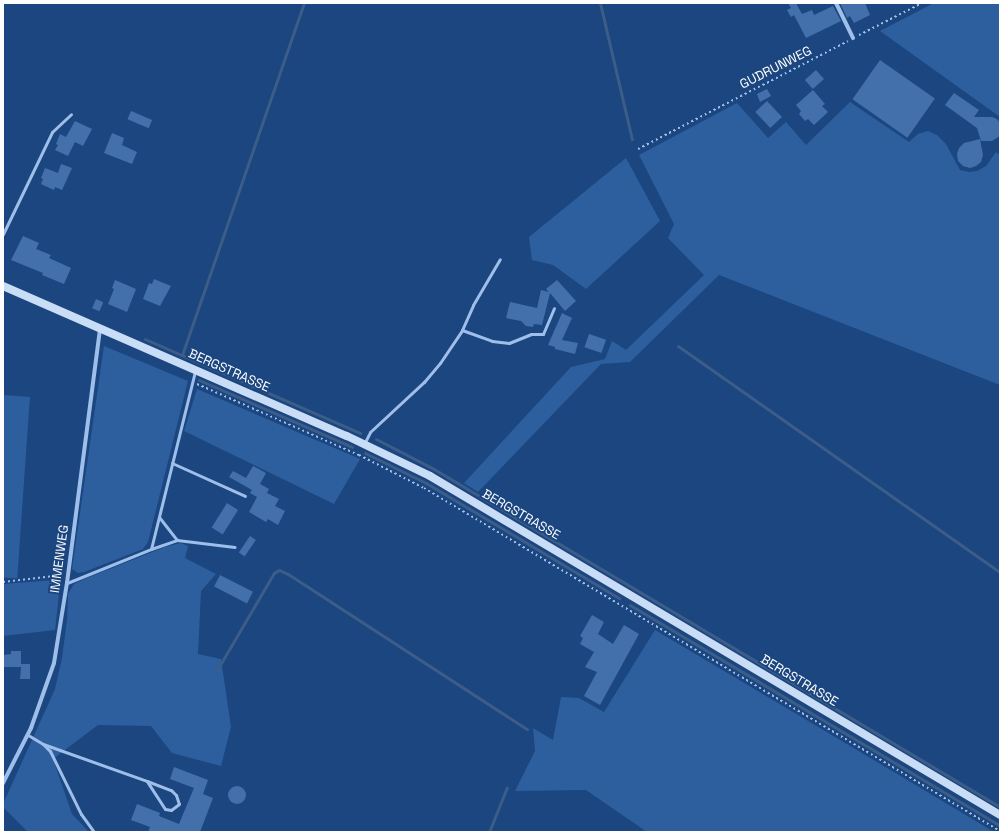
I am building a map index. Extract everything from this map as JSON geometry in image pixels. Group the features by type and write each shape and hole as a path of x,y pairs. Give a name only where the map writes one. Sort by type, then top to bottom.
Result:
{"street":[{"path":"836,3 853,38"},
{"name":"BERGSTRASSE","path":"3,286 364,444 430,476 520,528 1000,815"},
{"name":"IMMENWEG","path":"3,783 28,735 54,663 67,583 100,328"}],"lane":[{"path":"3,234 52,132 71,114"},
{"path":"364,444 370,432 424,382 440,363 462,330 473,305 500,259"},
{"path":"462,330 492,341 509,343 531,334 542,334 554,308"},
{"path":"151,549 196,370"},
{"path":"172,463 245,496"},
{"path":"159,517 177,540"},
{"path":"67,583 177,540 235,546"},
{"path":"28,735 43,744 146,781 171,790 176,795 179,804 171,810 165,809 146,781"},
{"path":"43,744 54,757 81,814 94,832"}],"path":[{"name":"GUDRUNWEG","path":"638,149 922,3"},
{"path":"193,380 198,385 359,455 424,488 1000,831"},
{"path":"3,582 59,574 68,575"}],"shaded area":[{"path":"934,3 1000,3 1000,117 880,31"},
{"path":"850,102 909,142 918,134 928,131 937,135 946,144 960,170 969,172 977,171 986,166 996,152 1000,155 1000,385 719,275 630,362 601,364 478,492 464,483 571,367 605,359 612,341 626,350 704,275 668,238 674,224 639,155 737,103 768,138 786,122 806,145"},
{"path":"626,158 660,221 586,289 553,265 532,260 529,237"},
{"path":"104,346 188,381 148,542 143,549 78,573 72,569"},
{"path":"197,389 360,459 334,504 184,431"},
{"path":"3,395 30,397 17,578 3,577"},
{"path":"180,543 188,546 185,558 216,574 201,591 198,654 221,659 231,727 221,766 172,753 151,726 98,725 53,759 72,814 89,832 28,832 3,807 3,804 55,689 62,658 67,620 68,594 74,584 87,578 165,547"},
{"path":"56,580 60,585 55,630 3,636 3,584"},
{"path":"655,630 994,832 647,832 586,790 515,791 535,751 533,728 553,740 561,697 579,698 604,712"}],"building":[{"path":"788,3 796,3 802,14 812,10 814,15 833,6 841,21 806,38 794,15 791,17 787,10 791,8"},
{"path":"840,3 865,3 870,15 854,23 850,16 847,18"},
{"path":"880,60 935,98 907,138 852,99"},
{"path":"816,70 824,79 813,89 805,80"},
{"path":"767,89 771,96 760,102 757,94"},
{"path":"813,90 825,104 822,106 828,112 814,125 808,119 805,121 799,114 801,111 796,105"},
{"path":"954,93 979,110 974,117 992,117 997,119 1000,123 1000,136 992,141 981,141 977,128 945,105"},
{"path":"767,101 782,117 770,128 755,112"},
{"path":"131,111 152,120 149,128 127,119"},
{"path":"75,121 92,129 83,146 75,142 68,156 55,150 58,145 56,144 60,134 66,137"},
{"path":"112,133 124,138 122,145 137,152 132,164 104,153"},
{"path":"980,139 983,155 981,162 970,168 963,166 958,161 957,154 959,148 964,143"},
{"path":"61,164 72,168 62,190 55,187 54,190 41,184 43,179 41,178 45,168 58,173"},
{"path":"23,236 39,243 36,249 51,255 49,258 71,268 64,284 42,275 43,273 11,260"},
{"path":"154,279 171,286 160,306 143,299 149,283 152,284"},
{"path":"115,280 136,289 127,312 108,304 114,289 112,288"},
{"path":"557,280 576,301 565,311 550,293 542,325 534,324 533,327 526,326 521,321 506,318 510,302 537,308 541,290 549,292 546,289"},
{"path":"96,299 103,302 99,311 92,308"},
{"path":"562,313 572,318 562,340 578,343 575,354 555,349 555,347 548,345"},
{"path":"589,334 606,340 601,353 584,347"},
{"path":"253,466 266,473 260,484 269,489 267,493 279,499 275,506 285,511 278,525 268,519 266,522 249,512 257,497 250,493 252,490 229,477 233,471 246,478"},
{"path":"227,503 238,510 223,534 212,528"},
{"path":"250,536 256,540 245,556 239,553"},
{"path":"220,575 253,592 247,603 214,587"},
{"path":"592,615 604,622 598,634 613,644 624,625 639,634 600,705 584,696 597,672 585,667 594,652 580,644 583,638 580,636"},
{"path":"11,651 21,651 21,664 30,664 30,679 20,679 21,667 3,667 3,655 11,654"},
{"path":"174,767 208,780 203,794 213,798 200,832 148,832 150,827 131,820 137,804 160,813 159,816 179,824 194,788 170,779"},
{"path":"233,786 241,786 246,791 244,802 241,804 233,804 228,799 228,791"}],"waterway":[{"path":"182,355 304,3"},
{"path":"600,3 632,139"},
{"path":"145,339 360,433"},
{"path":"678,346 1000,572"},
{"path":"199,380 352,447"},
{"path":"376,439 434,469 1000,807"},
{"path":"365,453 426,483 619,598"},
{"path":"217,670 274,573 279,570 288,574 527,729"},
{"path":"630,605 1000,826"},
{"path":"489,832 507,787"}]}
